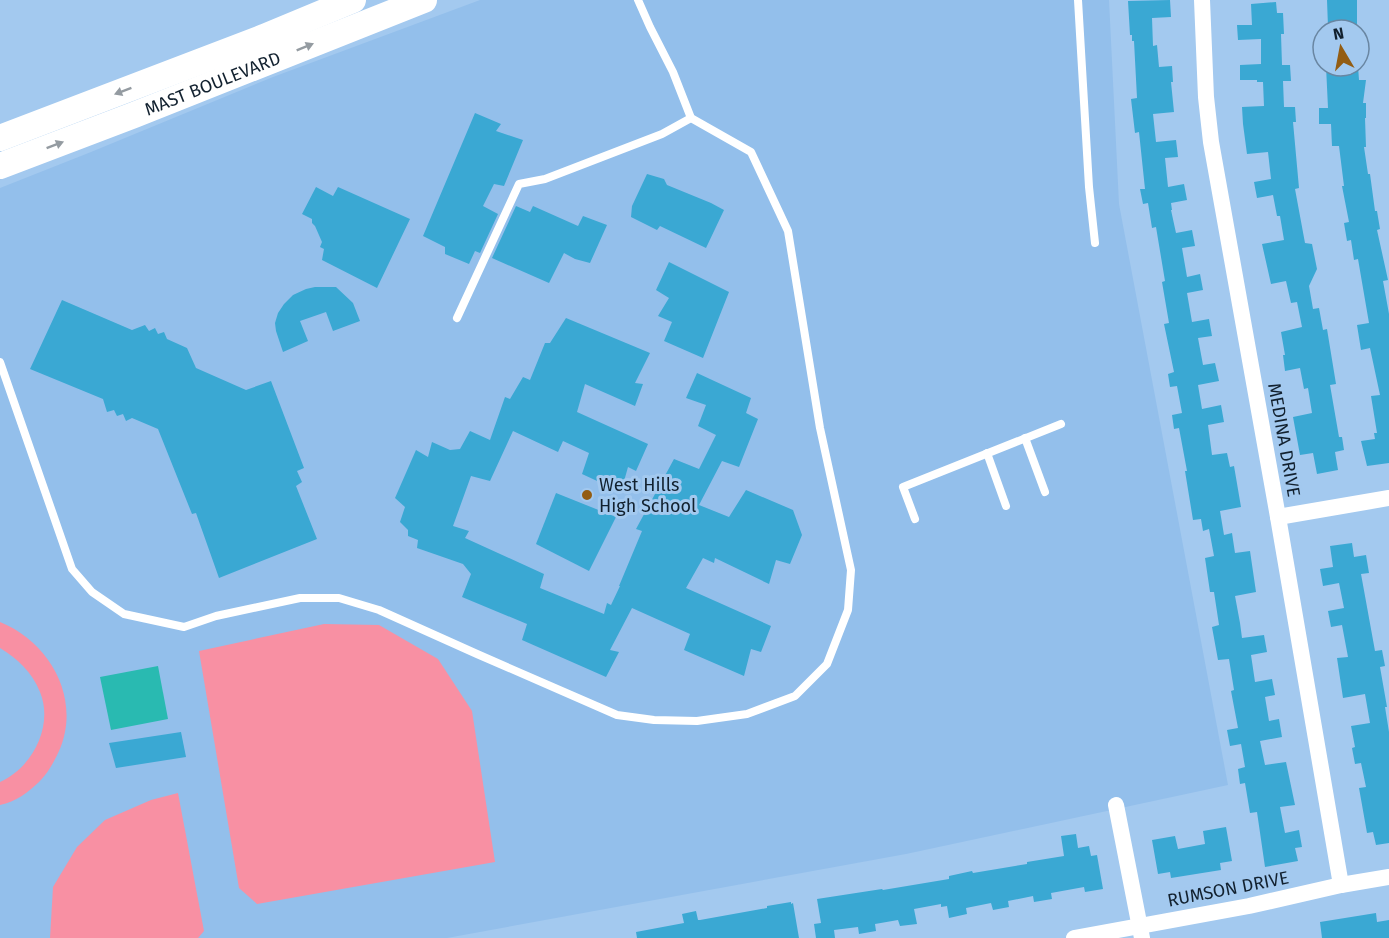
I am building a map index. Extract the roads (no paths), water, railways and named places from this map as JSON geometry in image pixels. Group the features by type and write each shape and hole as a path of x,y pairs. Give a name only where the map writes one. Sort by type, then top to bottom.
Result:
{"main road":[{"name":"MAST BOULEVARD","path":"0,138 264,37 353,0"},
{"name":"MAST BOULEVARD","path":"0,166 424,0"},
{"path":"134,115 155,92 208,71 240,55 264,37"}],"street":[{"name":"MEDINA DRIVE","path":"1202,0 1206,97 1211,142 1341,885"},
{"path":"1278,517 1389,498"},
{"path":"1116,805 1141,932"},
{"name":"RUMSON DRIVE","path":"1074,938 1141,932 1341,885 1389,877"}],"lane":[{"path":"0,362 72,569 92,592 124,614 184,627 216,616 300,598 339,598 379,610 617,715 654,720 697,721 747,714 795,696 827,664 848,610 851,570 820,428 788,231 751,152 691,118 673,72 638,0"},
{"path":"1078,0 1089,187 1095,243"},
{"path":"457,318 519,184 545,179 662,134 691,118"},
{"path":"915,519 903,488 1061,424"},
{"path":"1025,438 1045,492"},
{"path":"987,453 1006,506"}],"place":[{"name":"West Hills High School","path":"587,495"}]}
